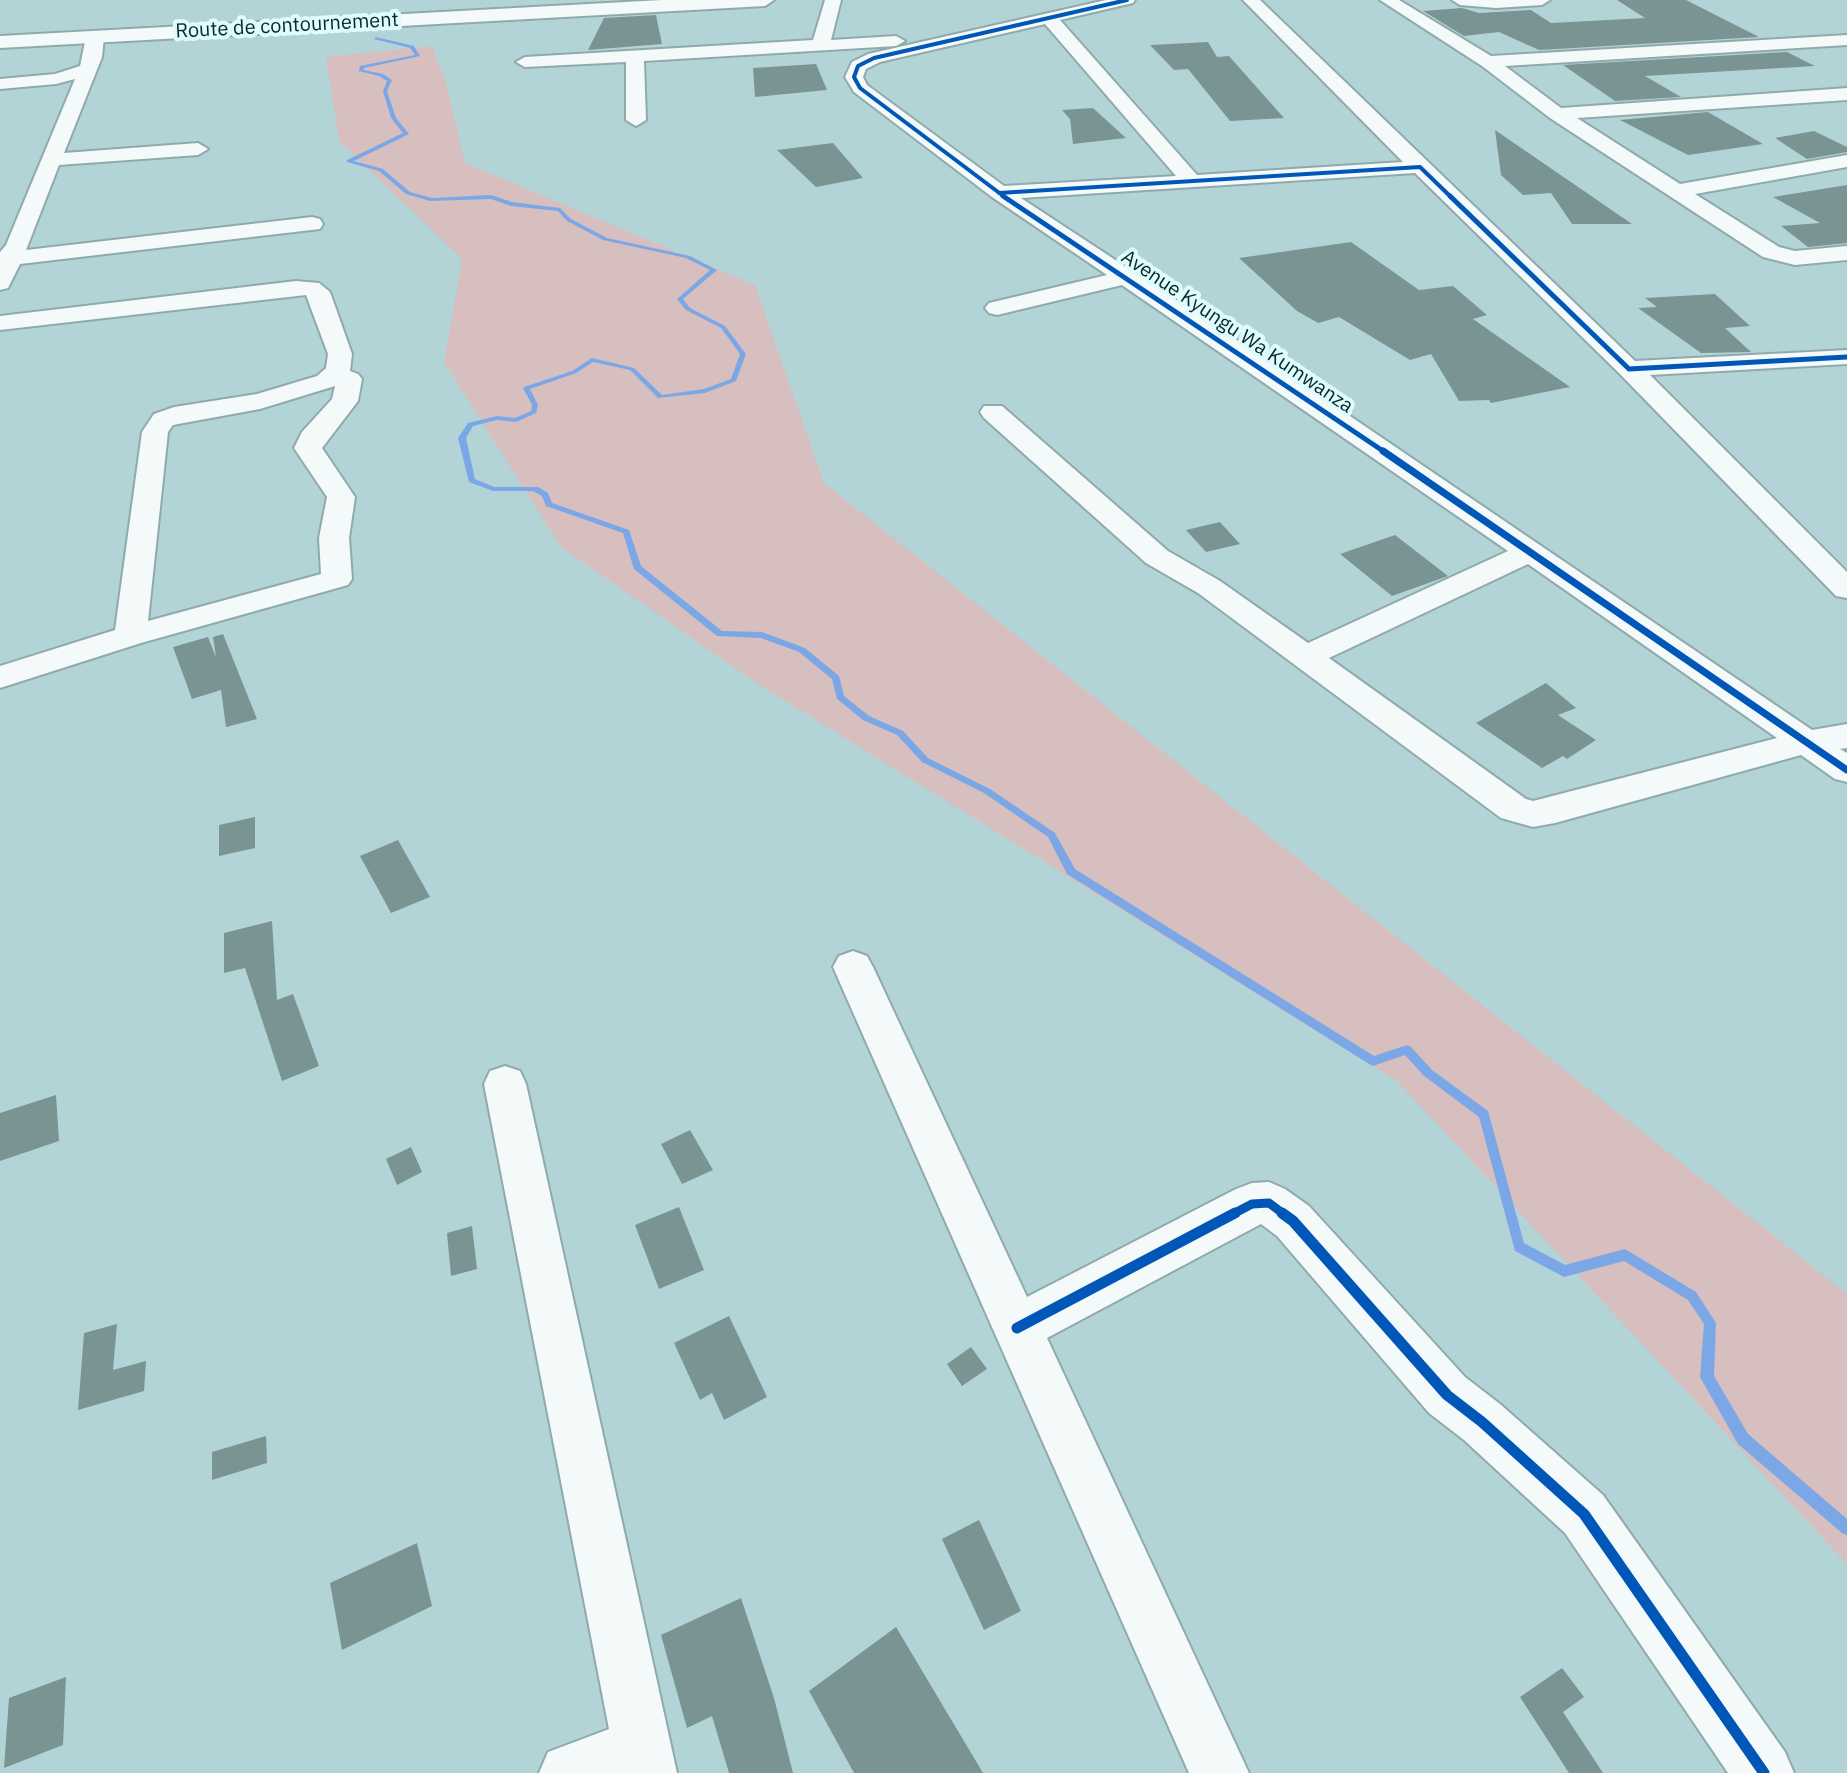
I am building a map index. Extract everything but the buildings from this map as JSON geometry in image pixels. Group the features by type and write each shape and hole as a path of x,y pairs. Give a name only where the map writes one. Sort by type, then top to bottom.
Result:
{"street":[{"name":"Route de contournement","path":"0,42 634,4 765,0"},
{"path":"821,44 833,0"},
{"name":"Avenue Kyungu Wa Kumwanza","path":"1127,0 874,58 858,66 854,77 860,88 999,193 1127,277 1847,770"},
{"path":"1251,0 1629,369 1847,589"},
{"path":"1389,0 1402,0"},
{"path":"1389,0 1488,62 1557,114 1782,256 1847,253"},
{"path":"1460,0 1496,3 1542,0"},
{"path":"1049,18 1192,181"},
{"path":"0,283 5,259 51,160 87,70 95,37"},
{"path":"525,62 955,38"},
{"path":"1488,62 1847,40"},
{"path":"635,56 636,120"},
{"path":"0,84 56,79 87,70"},
{"path":"1557,114 1847,94"},
{"path":"51,160 198,149"},
{"path":"1677,191 1847,161"},
{"path":"999,193 1420,167"},
{"path":"5,259 312,224"},
{"path":"997,308 1127,277"},
{"path":"0,323 296,288 311,288 318,292 340,354 338,370 326,381 260,401 174,415 163,420 155,432 130,636"},
{"path":"1629,369 1847,357"},
{"path":"0,677 130,636 337,579 334,538 341,497 308,448 312,438 345,401 349,379"},
{"path":"993,412 1157,557 1209,587 1514,809 1533,814 1807,742 1847,736"},
{"path":"1305,657 1530,552"},
{"path":"853,967 1219,1773"},
{"path":"505,1084 644,1759 569,1773"},
{"path":"1017,1328 1252,1204 1269,1203 1293,1221 1447,1395 1482,1422 1584,1514 1764,1773"}],"shaded area":[{"path":"432,46 445,79 465,163 755,285 824,483 1847,1294 1847,1564 1397,1081 758,684 561,547 444,362 462,259 339,141 326,57"}],"waterway":[{"path":"376,38 412,47 418,56 362,67 361,71 381,75 390,81 385,91 394,118 406,134 349,161 381,170 408,193 432,200 491,197 511,204 560,210 569,220 605,239 688,257 714,270 680,299 688,309 723,327 743,354 734,380 705,391 660,397 632,369 592,360 574,372 526,388 535,405 534,412 516,420 497,418 470,424 462,438 472,480 493,489 535,489 545,495 549,504 626,532 637,567 720,634 762,635 802,650 836,678 840,697 866,718 900,733 925,760 987,791 1052,835 1071,871 1373,1061 1407,1050 1428,1073 1484,1114 1519,1247 1564,1271 1625,1255 1692,1296 1710,1323 1707,1377 1743,1439 1847,1528"}],"cycle path":[{"path":"1127,0 874,58 858,66 854,77 860,88 999,193 1257,364 1847,770"},
{"path":"999,193 1420,167 1629,369 1847,357"},
{"path":"1017,1328 1252,1204 1269,1203 1293,1221 1447,1395 1482,1422 1584,1514 1764,1773"}]}
